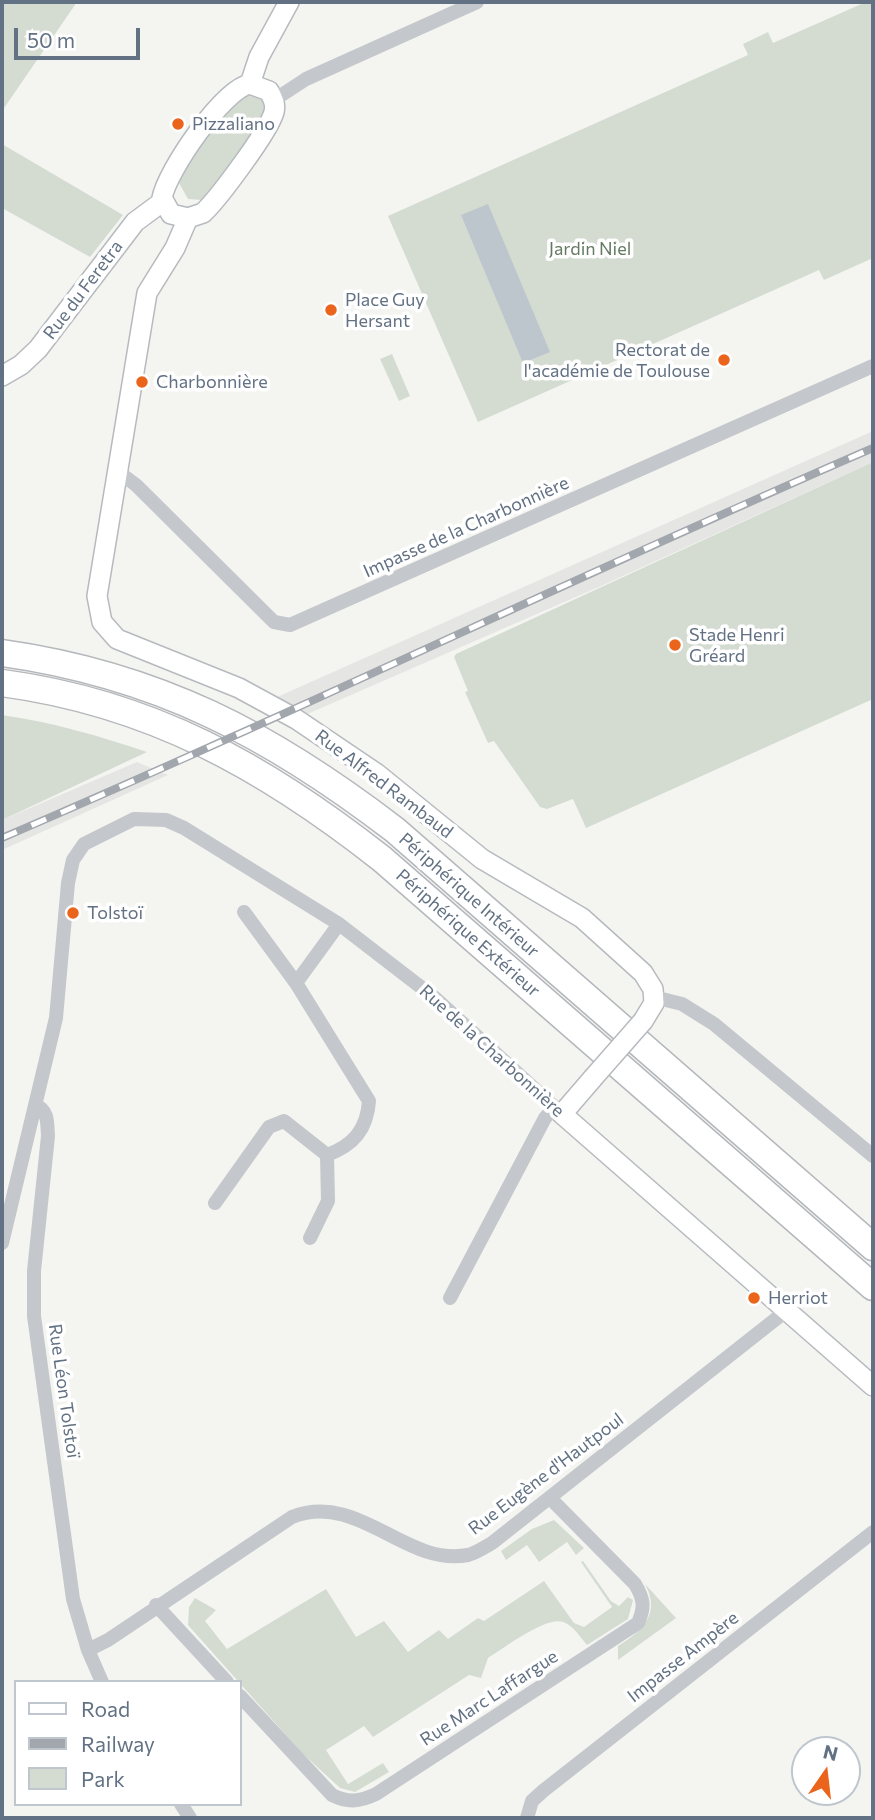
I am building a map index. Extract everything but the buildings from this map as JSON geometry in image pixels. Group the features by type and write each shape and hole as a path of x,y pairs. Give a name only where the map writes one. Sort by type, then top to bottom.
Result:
{"highway":[{"name":"Périphérique Intérieur","path":"2,653 71,664 175,697 249,732 311,769 395,830 873,1247"},
{"name":"Périphérique Extérieur","path":"2,683 76,695 122,709 227,754 330,818 382,859 873,1287"},
{"path":"2,701 92,714 122,709"}],"street":[{"path":"250,84 259,57 289,2"},
{"path":"274,100 306,79 477,2"},
{"path":"250,84 269,91 274,100 273,117 203,213 188,218 171,214 162,202 171,174 220,105 234,91 250,84"},
{"name":"Rue du Feretra","path":"2,376 21,365 38,349 135,222 162,202"},
{"name":"Rue Alfred Rambaud","path":"188,218 175,248 147,293 97,596 102,622 117,639 239,688 296,719 349,753 482,859 582,918 643,973 654,998"},
{"name":"Impasse de la Charbonnière","path":"116,470 136,485 274,621 290,625 873,366"},
{"name":"Rue de la Charbonnière","path":"35,1105 56,1018 68,883 73,860 84,844 134,819 166,820 339,924 435,998 873,1386"},
{"path":"244,912 296,983 369,1101 368,1119 358,1137 341,1150 327,1155"},
{"path":"296,983 339,924"},
{"path":"450,1298 545,1118 559,1110 593,1078 652,1010 654,998 682,1004 714,1024 873,1156"},
{"path":"2,1243 35,1105"},
{"name":"Rue Léon Tolstoï","path":"35,1105 41,1107 47,1117 48,1136 34,1271 34,1315 73,1599 88,1650 101,1680"},
{"path":"215,1203 269,1127 285,1121 327,1155 328,1201 310,1238"},
{"name":"Rue Eugène d'Hautpoul","path":"88,1650 108,1640 156,1605 292,1517 309,1510 344,1513 428,1551 449,1556 470,1555 492,1543 550,1499 786,1311"},
{"name":"Rue Marc Laffargue","path":"242,1698 332,1795 345,1801 362,1800 376,1794 638,1623 644,1610 643,1598 635,1584 550,1499"},
{"name":"Impasse Ampère","path":"527,1818 532,1801 543,1791 873,1532"},
{"path":"156,1605 225,1680"}],"shaded area":[{"path":"488,204 550,352 523,363 461,215"},
{"path":"873,431 873,462 601,586 296,719 266,702"},
{"path":"137,762 168,775 2,850 2,820"}],"green space":[{"path":"2,2 77,2 2,111"},
{"name":"Jardin Niel","path":"866,2 873,2 873,258 824,280 819,270 478,422 388,216 748,55 743,44 768,32 773,43"},
{"path":"248,93 262,97 265,104 260,130 202,200 188,199 179,183 182,170 225,108"},
{"path":"2,144 123,215 90,257 2,208"},
{"path":"392,354 410,396 399,401 380,359"},
{"name":"Stade Henri Gréard","path":"873,462 873,699 586,828 573,799 547,809 540,807 494,741 488,743 465,692 468,691 454,657 456,654"},
{"path":"2,715 75,730 147,752 2,820"},
{"path":"554,1520 584,1548 576,1555 567,1542 539,1562 527,1545 506,1560 501,1551 532,1529"},
{"path":"583,1561 611,1601 619,1606 628,1597 633,1600 628,1619 587,1645 573,1628 563,1622 556,1621 536,1628 488,1658 481,1678 469,1675 373,1737 364,1726 326,1750 348,1784 383,1763 389,1772 355,1792 340,1788 301,1752 242,1686 242,1680 237,1680 188,1625 189,1607 195,1598 216,1610 205,1621 227,1649 326,1589 356,1637 384,1621 408,1652 439,1630 448,1639 478,1618 484,1621 544,1581 574,1623 584,1627 612,1607 581,1562"},
{"path":"645,1584 676,1618 618,1660 618,1646 642,1627 650,1613 651,1604"}],"railway":[{"path":"2,838 873,448"}],"place":[{"name":"Pizzaliano","path":"178,124"},
{"name":"Place Guy Hersant","path":"331,310"},
{"name":"Rectorat de l'académie de Toulouse","path":"724,360"},
{"name":"Charbonnière","path":"142,382"},
{"name":"Stade Henri Gréard","path":"675,645"},
{"name":"Tolstoï","path":"73,913"},
{"name":"Herriot","path":"754,1298"}]}
